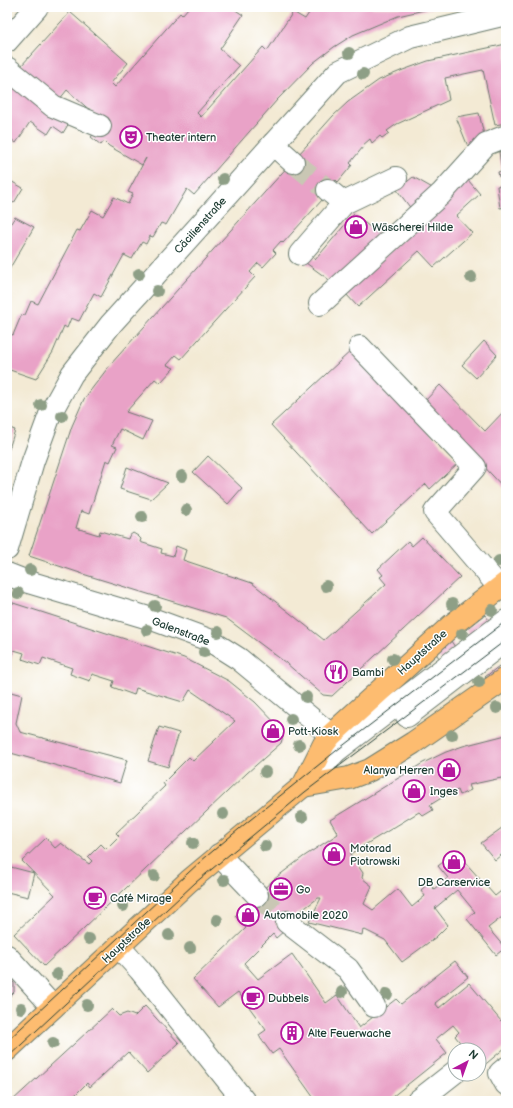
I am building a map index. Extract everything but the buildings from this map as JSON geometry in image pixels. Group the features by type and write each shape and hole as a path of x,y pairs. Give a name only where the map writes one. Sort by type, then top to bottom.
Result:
{"main road":[{"name":"Hauptstraße","path":"7,1050 189,881 303,786 324,744 331,735 452,625 503,586"},
{"name":"Hauptstraße","path":"303,786 349,778 370,770 413,743 506,678"}],"street":[{"path":"7,41 37,7"},
{"name":"Cäcilienstraße","path":"7,549 33,461 51,412 72,374 111,324 338,72 410,37 506,14"},
{"path":"7,68 53,106 91,119"},
{"path":"320,304 441,194 486,144 504,137"},
{"path":"273,144 293,162"},
{"path":"300,254 336,196 396,178"},
{"path":"360,346 474,467 435,512 503,586"},
{"name":"Galenstraße","path":"7,574 25,581 152,619 209,640 239,659 331,735"},
{"path":"303,786 336,751 506,621"},
{"path":"303,786 352,758 506,640"},
{"path":"219,855 258,895"},
{"path":"287,922 348,969 374,1006"},
{"path":"119,947 140,970 244,1101"},
{"path":"7,956 53,1007"},
{"path":"506,1068 500,1073 506,1084"},
{"path":"418,1101 447,1078"}],"tunnel":[{"path":"293,162 328,190"},
{"path":"257,895 287,922"}],"tram line":[{"path":"7,1041 201,861 336,751 506,621"},
{"path":"7,1058 195,883 305,792 506,640"}],"place":[{"name":"Theater intern","path":"131,137"},
{"name":"Wäscherei Hilde","path":"356,227"},
{"name":"Bambi","path":"336,672"},
{"name":"Pott-Kiosk","path":"273,731"},
{"name":"Alanya Herren","path":"449,770"},
{"name":"Inges","path":"414,791"},
{"name":"Motorad Piotrowski","path":"334,854"},
{"name":"DB Carservice","path":"454,862"},
{"name":"Go","path":"281,889"},
{"name":"Café Mirage","path":"95,898"},
{"name":"Automobile 2020","path":"248,915"},
{"name":"Dubbels","path":"253,998"},
{"name":"Alte Feuerwache","path":"292,1033"}]}
